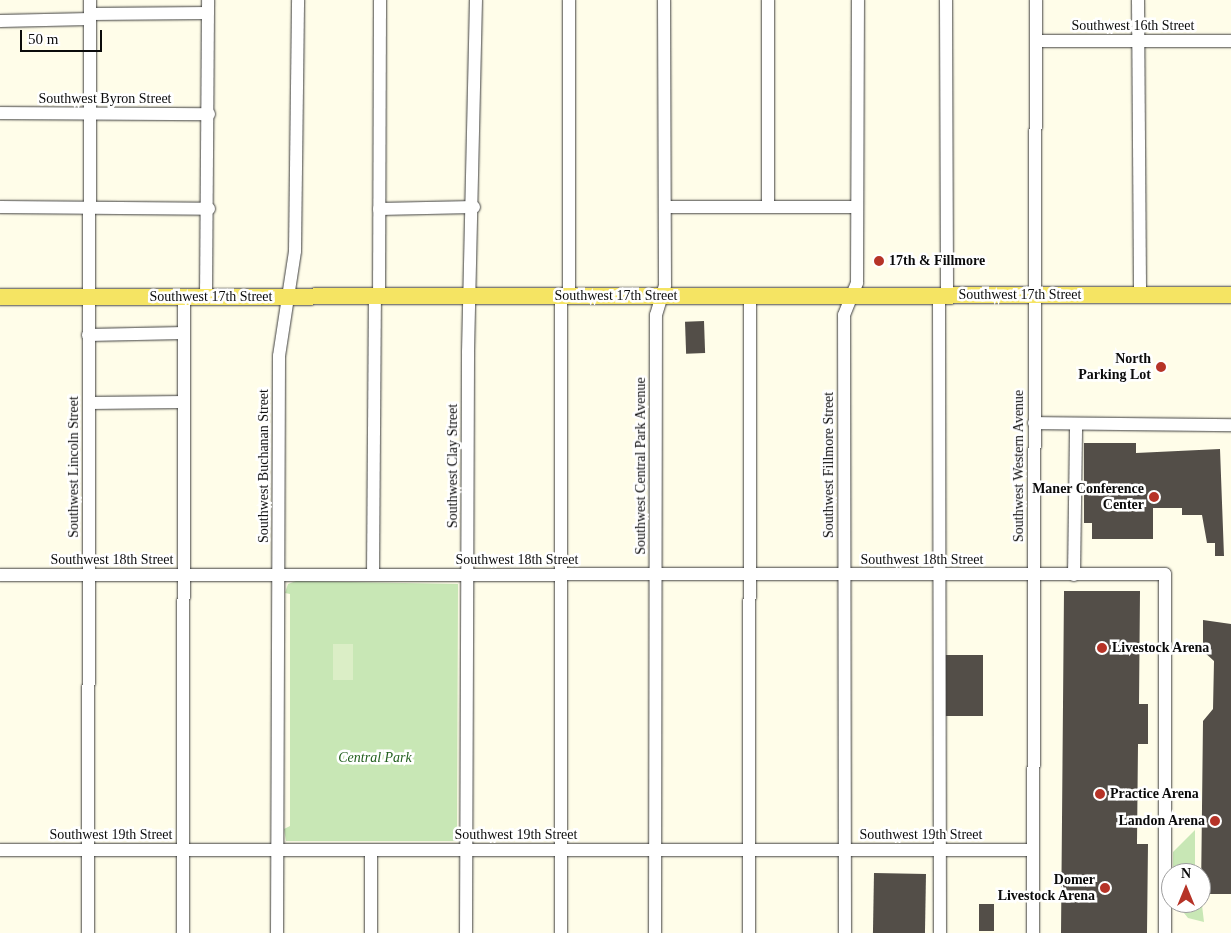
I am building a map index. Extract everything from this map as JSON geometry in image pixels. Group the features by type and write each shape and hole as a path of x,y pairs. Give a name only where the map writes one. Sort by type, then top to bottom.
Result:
{"main road":[{"name":"Southwest 17th Street","path":"0,297 1231,295"}],"street":[{"name":"Southwest Lincoln Street","path":"88,933 88,113 90,0"},
{"path":"206,297 209,209 208,0"},
{"name":"Southwest Buchanan Street","path":"277,933 279,356 295,251 298,0"},
{"path":"373,575 379,209 380,0"},
{"name":"Southwest Clay Street","path":"466,933 467,575 476,0"},
{"path":"560,933 561,575 569,0"},
{"name":"Southwest Central Park Avenue","path":"655,933 656,315 660,296 665,285 664,0"},
{"path":"768,0 768,207"},
{"name":"Southwest Fillmore Street","path":"845,933 844,315 857,283 858,0"},
{"path":"940,933 940,575 946,0"},
{"name":"Southwest Western Avenue","path":"1033,933 1036,0"},
{"path":"1138,0 1140,295"},
{"path":"0,21 208,13"},
{"name":"Southwest 16th Street","path":"1036,41 1231,41"},
{"name":"Southwest Byron Street","path":"0,113 209,114"},
{"path":"379,209 474,206"},
{"path":"665,207 857,206"},
{"path":"0,207 209,209"},
{"path":"748,933 751,574 750,296"},
{"path":"183,933 184,297"},
{"path":"88,335 184,333"},
{"path":"88,403 184,402"},
{"path":"1034,423 1231,425"},
{"path":"1074,575 1076,424"},
{"name":"Southwest 18th Street","path":"0,575 845,574 1034,576 1165,574 1165,933"},
{"name":"Southwest 19th Street","path":"0,850 1033,850"},
{"path":"371,850 371,933"}],"green space":[{"name":"Central Park","path":"296,581 458,584 457,841 286,841 284,829 290,826 290,594 285,593 288,584"},
{"path":"333,644 353,644 353,680 333,680"},
{"path":"1195,830 1195,863 1173,863 1173,852"},
{"path":"1184,913 1203,913 1204,922 1188,918"}],"building":[{"path":"704,321 705,353 686,354 685,322"},
{"name":"Maner Conference Center","path":"1084,443 1136,443 1136,453 1220,449 1224,556 1215,556 1215,543 1207,543 1202,515 1182,515 1182,508 1153,508 1153,539 1092,539 1092,523 1084,523"},
{"path":"1064,591 1140,591 1139,704 1148,704 1148,744 1138,744 1137,844 1148,844 1147,933 1061,933"},
{"path":"1203,620 1231,624 1231,894 1211,894 1211,863 1201,863 1203,721 1213,709 1214,661 1203,651"},
{"path":"944,655 983,655 983,716 944,716"},
{"path":"874,873 926,874 925,933 873,933"},
{"path":"979,904 994,904 994,931 979,931"}],"place":[{"name":"17th & Fillmore","path":"879,261"},
{"name":"North Parking Lot","path":"1161,367"},
{"name":"Maner Conference Center","path":"1154,497"},
{"name":"Livestock Arena","path":"1102,648"},
{"name":"Practice Arena","path":"1100,794"},
{"name":"Landon Arena","path":"1215,821"},
{"name":"Domer Livestock Arena","path":"1105,888"}]}
